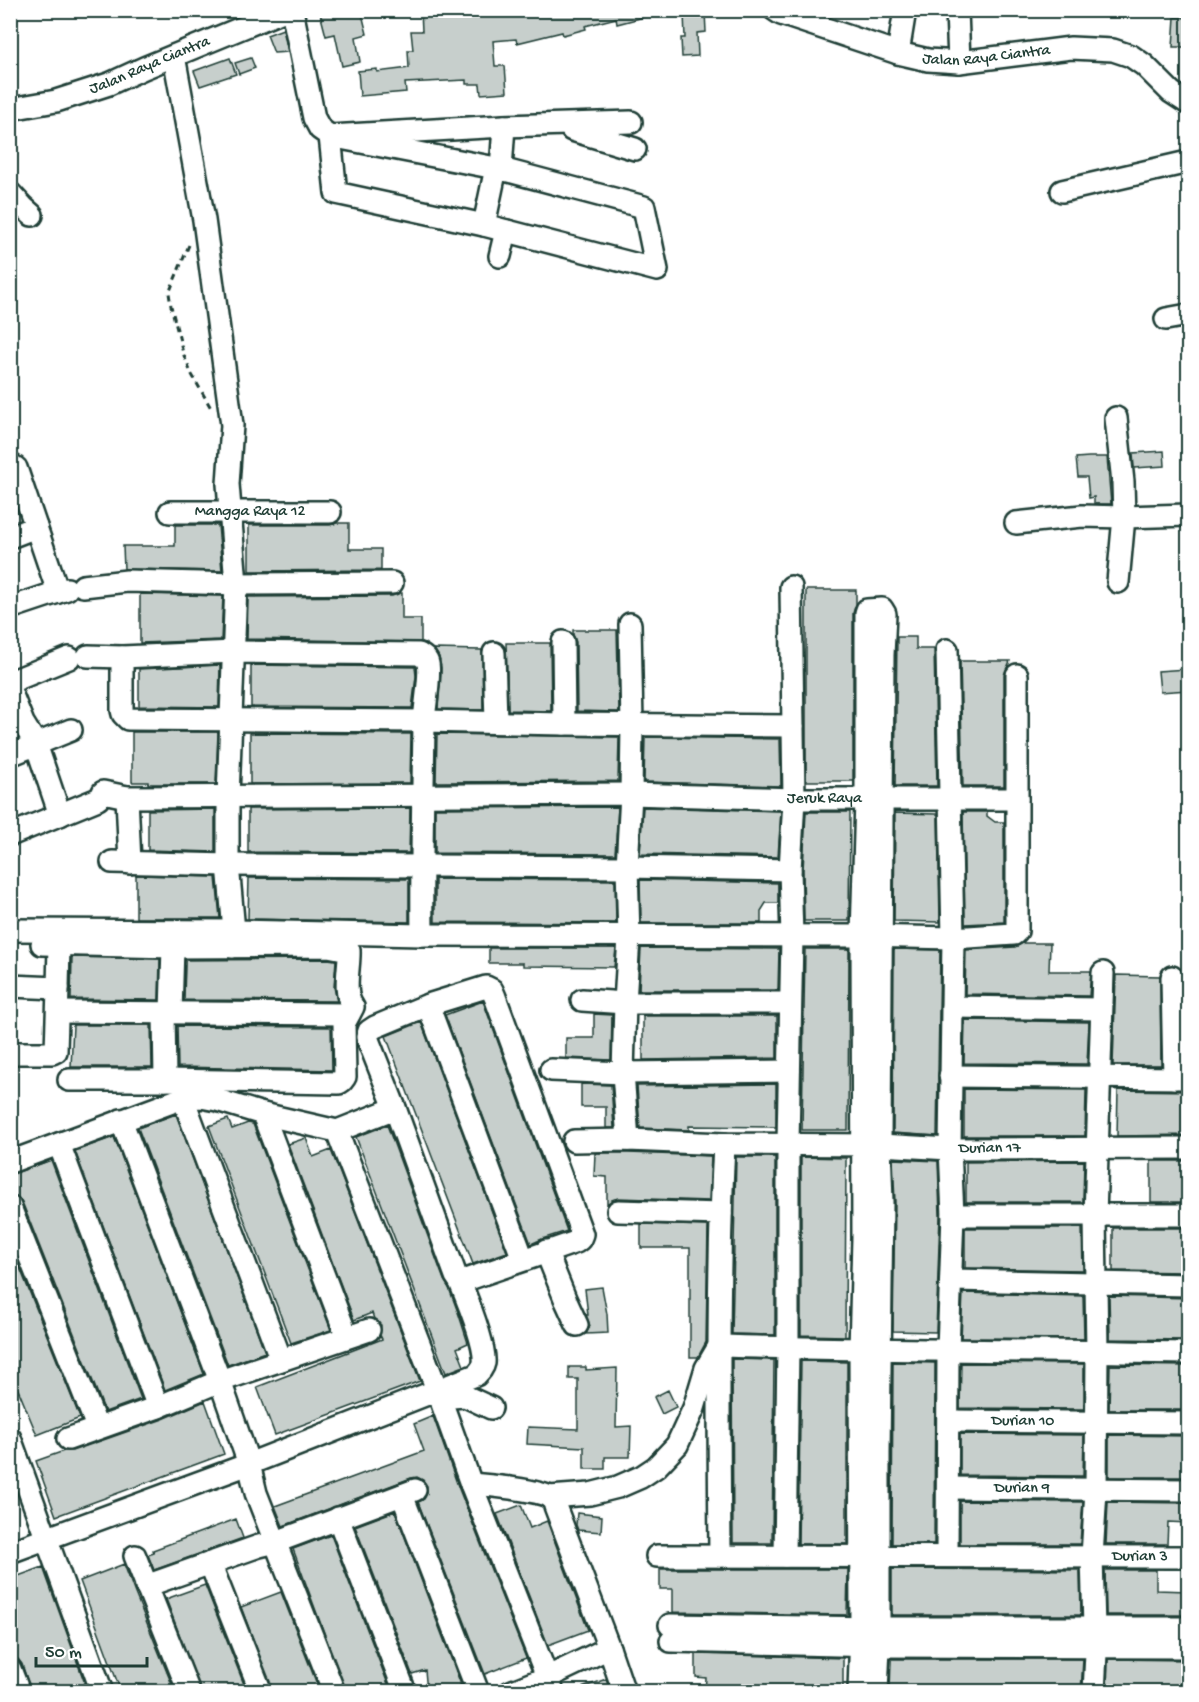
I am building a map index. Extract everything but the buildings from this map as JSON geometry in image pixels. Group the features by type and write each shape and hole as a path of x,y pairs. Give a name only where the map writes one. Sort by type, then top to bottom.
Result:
{"street":[{"name":"Jalan Raya Ciantra","path":"10,109 48,102 109,84 285,10"},
{"path":"292,10 314,118 320,129 330,136 499,168 644,207 657,270 484,225 336,194 330,136"},
{"path":"898,53 905,10"},
{"path":"957,10 959,62"},
{"name":"Jalan Raya Ciantra","path":"779,12 898,53 928,60 959,62 1071,48 1113,50 1131,56 1144,65 1172,92 1188,103"},
{"path":"174,56 204,220 232,425 228,469 236,584 228,797 228,865 234,939"},
{"path":"330,136 504,126 631,122"},
{"path":"555,125 635,149"},
{"path":"484,225 499,168 504,126"},
{"path":"1062,191 1188,162"},
{"path":"10,194 32,215"},
{"path":"500,256 506,231"},
{"path":"1166,319 1188,315"},
{"path":"1116,418 1124,482 1124,517 1118,582"},
{"path":"10,464 16,468 36,527 69,589"},
{"name":"Mangga Raya 12","path":"170,512 330,512"},
{"path":"1016,523 1082,516 1188,515"},
{"path":"10,537 36,527"},
{"path":"10,608 69,589 127,581 236,584 392,583"},
{"path":"785,1556 792,936 790,870 794,799 791,587"},
{"path":"628,1140 623,1073 628,936 627,867 631,794 630,624"},
{"path":"563,642 564,724"},
{"path":"947,650 953,938 950,1076 953,1215 948,1349 947,1556"},
{"path":"10,682 79,657 234,652 421,655 426,659 429,667 424,721 422,935"},
{"path":"494,653 496,722"},
{"path":"874,655 875,799 871,1145 882,1202 871,1350 869,1636 877,1692"},
{"path":"122,657 122,710 128,719 793,726"},
{"path":"10,944 173,948 234,939 422,935 953,938 1010,935 1016,932 1017,675"},
{"path":"10,690 23,723 36,744 60,815 10,835"},
{"path":"10,755 71,730"},
{"name":"Jeruk Raya","path":"60,815 100,796 631,794 794,799 1017,798"},
{"path":"127,797 121,863 790,870"},
{"path":"10,930 234,939 328,946 349,950 348,992 352,1007 344,1024 345,1077 339,1083 69,1080"},
{"path":"10,1053 52,1053 57,1049 59,945"},
{"path":"165,1080 167,1013 173,948"},
{"path":"1094,1692 1092,1557 1096,1490 1097,1351 1095,1216 1103,973"},
{"path":"950,1076 1181,1078 1172,977"},
{"path":"10,986 58,988"},
{"path":"10,1552 438,1394 476,1375 484,1364 480,1338 395,1107 367,1041 367,1034 375,1027 429,1005 482,988 489,988 494,993 581,1230 581,1237 579,1241 460,1282"},
{"path":"582,1000 625,1003 790,1002"},
{"path":"429,1005 523,1259"},
{"path":"952,1007 1101,1009"},
{"path":"58,1012 349,1014"},
{"path":"550,1070 623,1073 789,1071"},
{"path":"10,1162 183,1098 201,1097 337,1131 395,1107"},
{"path":"183,1098 281,1360"},
{"path":"263,1114 347,1337"},
{"path":"121,1120 220,1381 249,1464 256,1493 334,1692"},
{"path":"337,1131 471,1484 551,1684"},
{"name":"Durian 17","path":"574,1141 788,1143 950,1149 1188,1148"},
{"path":"59,1144 158,1407"},
{"path":"720,1556 720,1214 724,1144"},
{"path":"10,1207 97,1427"},
{"path":"618,1211 720,1214"},
{"path":"953,1215 1188,1215"},
{"path":"546,1251 577,1325"},
{"path":"952,1280 1188,1285"},
{"path":"68,1439 158,1407 220,1381 369,1330"},
{"path":"471,1484 514,1489 549,1497 590,1494 618,1487 641,1477 656,1467 677,1445 694,1408 706,1368 719,1346"},
{"path":"719,1346 1188,1353"},
{"path":"438,1394 465,1396 491,1408"},
{"name":"Durian 10","path":"949,1421 1188,1423"},
{"path":"10,1438 102,1692"},
{"name":"Durian 9","path":"948,1488 1188,1490"},
{"path":"146,1586 276,1542 408,1492 478,1692"},
{"path":"549,1497 555,1506 624,1692"},
{"path":"338,1518 405,1692"},
{"path":"135,1556 189,1692"},
{"name":"Durian 3","path":"657,1556 1188,1557"},
{"path":"210,1563 261,1692"},
{"path":"677,1633 1094,1637 1188,1628"},
{"path":"859,1692 869,1636"},
{"path":"1094,1637 1188,1647"},
{"path":"510,1692 551,1684 609,1648"},
{"path":"10,1669 19,1692"}],"path":[{"path":"204,220 188,248 169,293 183,353 191,373 216,417 232,425"}]}
